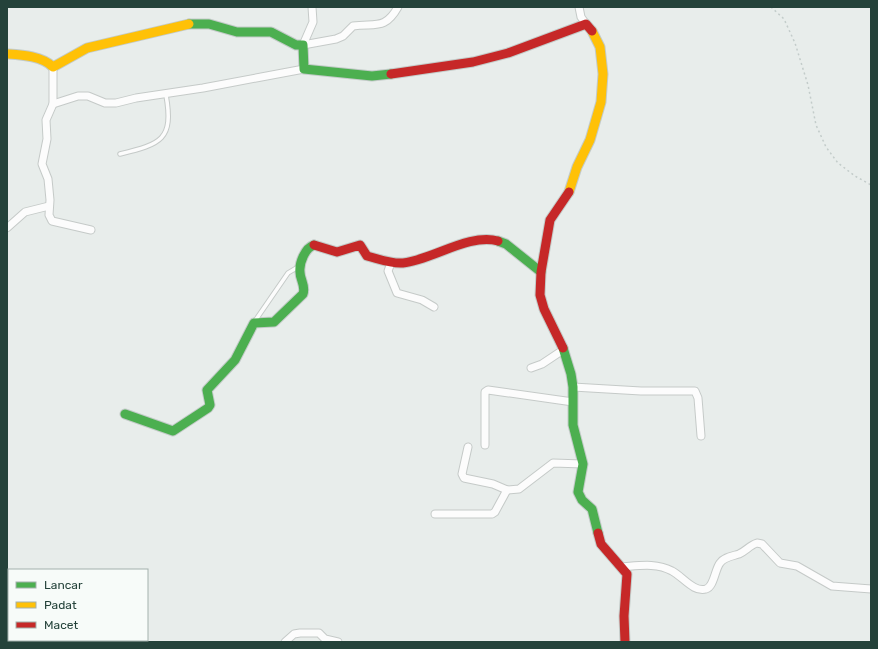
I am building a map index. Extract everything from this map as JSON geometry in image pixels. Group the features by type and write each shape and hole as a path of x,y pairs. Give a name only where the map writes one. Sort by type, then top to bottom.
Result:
{"street":[{"path":"304,69 302,45 313,22 312,7"},
{"path":"53,67 88,48 187,24 209,24 237,32 271,32 296,45 302,45 336,39 343,36 352,26 386,23 398,7"},
{"path":"579,7 581,17 591,30 600,47 603,74 601,102 590,140 578,167 572,189 550,220 541,272 542,305 570,367 573,387 573,425 581,451 583,464 578,486 580,496 592,509 601,544 628,578 624,616 625,642"},
{"path":"53,104 78,96 88,96 106,103 116,103 136,98 304,69 372,76 426,70 473,62 508,53 586,24"},
{"path":"7,54 25,55 43,61 53,67"},
{"path":"53,67 53,104 46,120 47,139 42,164 48,179 50,206 49,215 52,221 91,230"},
{"path":"7,228 25,212 50,206"},
{"path":"125,414 173,431 208,408 210,405 207,390 235,360 255,322 274,322 303,294 305,289 300,275 300,266 305,253 310,246 314,245 335,252 360,244 367,256 391,263 403,263 424,259 475,241 500,241 506,244 541,272"},
{"path":"391,263 388,271 397,293 422,300 434,307"},
{"path":"531,368 542,364 563,350"},
{"path":"573,387 641,391 695,391 698,398 701,436"},
{"path":"485,445 484,392 488,390 573,402"},
{"path":"468,447 462,474 464,478 493,484 507,490 522,488 532,478 553,463 583,464"},
{"path":"434,514 494,514 507,490"},
{"path":"620,567 651,565 662,567 672,571 700,590 706,590 710,586 719,563 744,552 757,543 762,544 780,563 797,566 832,586 871,589"},
{"path":"284,642 294,634 300,633 319,633 325,639 338,642"}],"lane":[{"path":"120,154 152,145 160,140 167,129 169,113 166,94"},
{"path":"255,322 288,273 300,266"}],"path":[{"path":"771,7 784,19 795,44 808,85 816,125 826,147 838,163 855,176 871,185"}],"traffic: fast":[{"path":"189,24 209,24 237,32 271,32 296,45 303,45 304,69 372,76 391,74"},
{"path":"498,241 506,244 541,272"},
{"path":"125,414 173,431 208,408 210,405 207,390 235,360 254,323 274,322 303,294 304,288 300,275 300,264 305,252 314,245"},
{"path":"563,348 571,374 573,387 573,425 583,464 578,492 582,500 592,509 598,533"}],"traffic: slow":[{"path":"7,54 38,58 53,67 87,48 189,24"},
{"path":"569,192 577,167 590,140 601,102 603,74 600,47 592,31"}],"traffic: jam":[{"path":"391,74 473,62 508,53 586,24 592,31"},
{"path":"563,348 544,309 540,295 541,272 550,220 569,192"},
{"path":"314,245 337,252 360,245 367,256 394,263 403,263 414,261 475,241 498,241"},
{"path":"598,533 601,544 627,574 624,616 625,642"}]}
